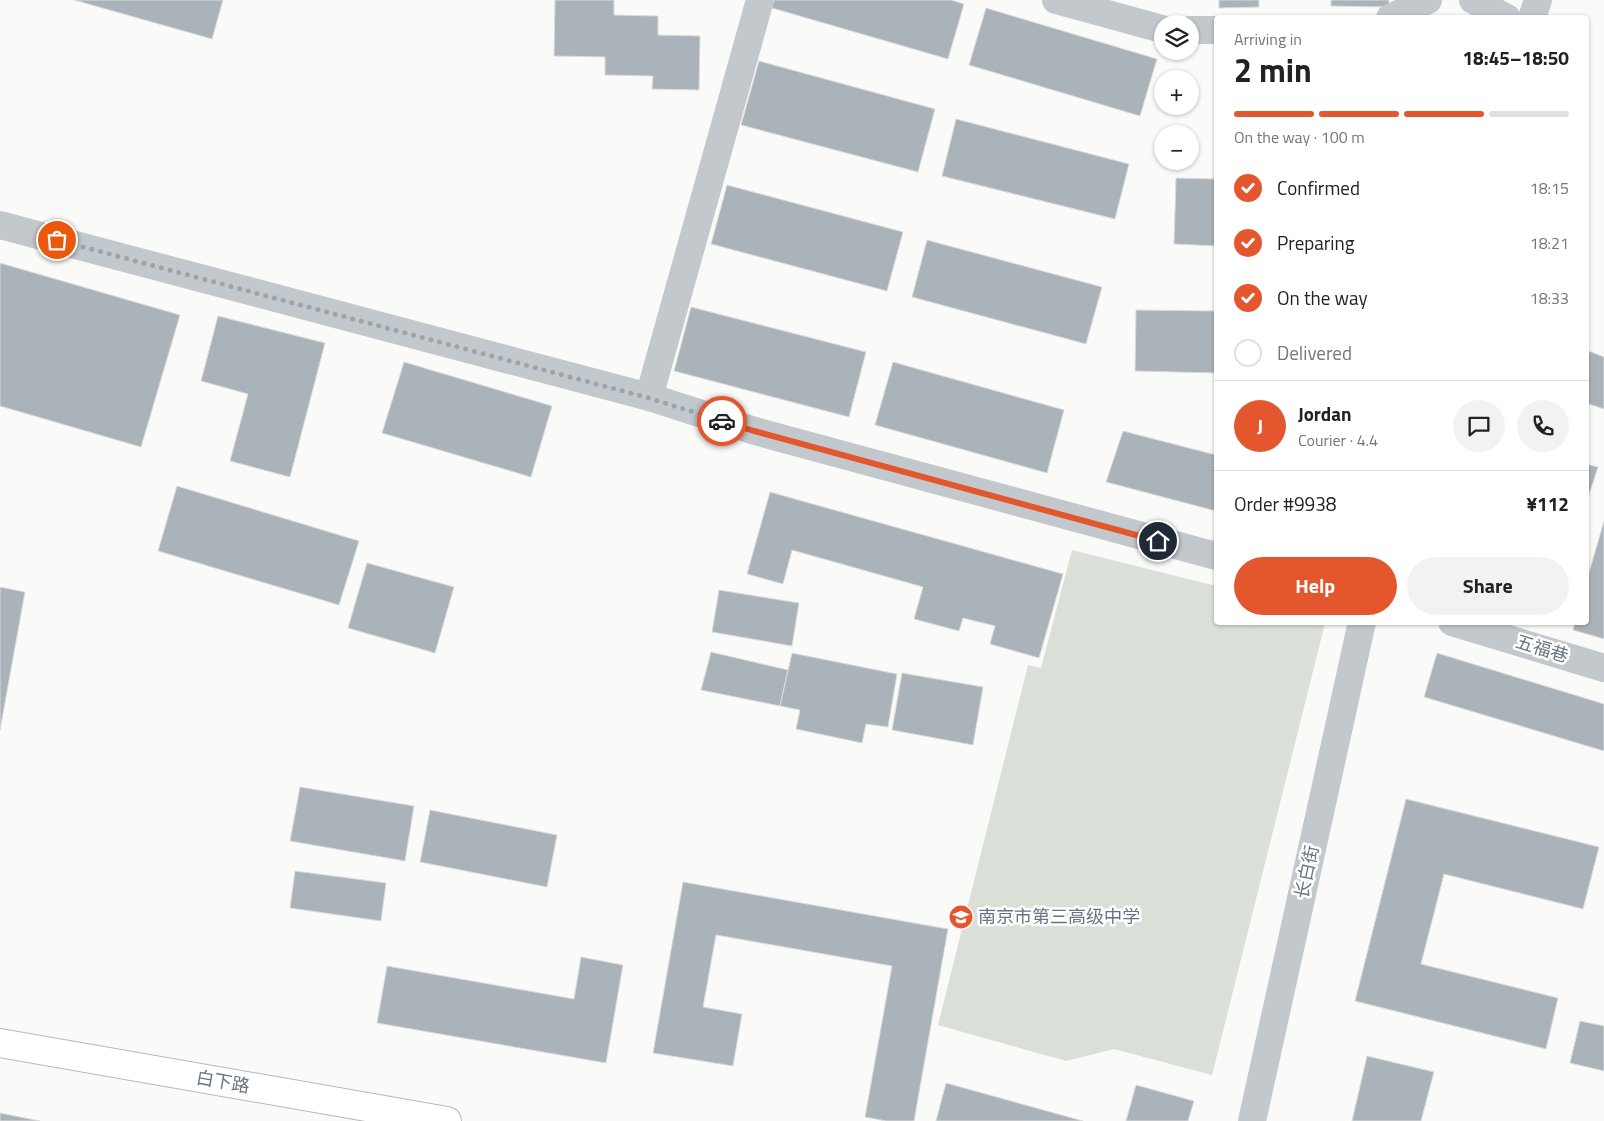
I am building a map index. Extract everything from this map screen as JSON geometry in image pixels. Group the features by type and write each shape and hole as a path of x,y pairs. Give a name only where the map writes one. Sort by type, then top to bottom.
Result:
{"main road":[{"name":"白下路","path":"0,1043 447,1121"}],"street":[{"path":"649,398 760,0"},
{"path":"1056,0 1154,27"},
{"path":"1396,15 1428,0"},
{"path":"1473,0 1501,15"},
{"path":"1533,15 1538,0"},
{"path":"1199,30 1214,30"},
{"path":"0,225 649,398 754,431 1214,555"},
{"name":"长白街","path":"1252,1121 1361,625"},
{"name":"五福巷","path":"1462,625 1604,668"}],"shaded area":[{"path":"1072,550 1214,586 1214,625 1324,625 1212,1075 1114,1049 1066,1061 938,1025 1028,665 1041,668"}],"building":[{"path":"74,0 223,0 212,39"},
{"path":"555,0 614,0 614,15 658,16 658,35 700,36 699,90 652,89 653,76 605,75 605,57 554,56"},
{"path":"774,0 951,0 964,4 948,59 772,8"},
{"path":"1219,0 1259,0 1259,7 1219,8"},
{"path":"1331,0 1389,0 1389,7 1331,6"},
{"path":"986,8 1157,60 1140,116 969,65"},
{"path":"759,61 935,109 918,172 741,125"},
{"path":"956,119 1129,164 1115,219 942,176"},
{"path":"1176,178 1214,179 1214,246 1174,244"},
{"path":"727,185 903,232 887,291 711,244"},
{"path":"927,240 1102,287 1086,344 912,297"},
{"path":"0,263 180,315 141,447 0,406"},
{"path":"691,307 866,352 849,417 674,371"},
{"path":"1136,310 1214,311 1214,373 1135,371"},
{"path":"218,316 325,343 290,477 230,461 248,394 201,381"},
{"path":"1589,351 1604,357 1604,409 1589,404"},
{"path":"404,362 552,406 531,477 382,433"},
{"path":"893,362 1064,410 1047,473 875,425"},
{"path":"1123,431 1214,454 1214,510 1106,482"},
{"path":"1589,465 1598,467 1589,495"},
{"path":"177,486 359,541 339,605 158,551"},
{"path":"770,492 1063,574 1039,658 990,644 995,626 963,618 959,631 914,619 923,587 792,550 783,584 747,574"},
{"path":"1604,521 1604,639 1573,630 1574,625 1589,625 1589,573"},
{"path":"367,563 454,587 435,653 348,628"},
{"path":"0,587 25,592 0,730"},
{"path":"719,590 799,603 792,646 712,632"},
{"path":"711,652 788,670 780,706 701,690"},
{"path":"792,653 897,674 888,727 866,724 862,743 796,729 800,710 780,706"},
{"path":"1437,653 1604,704 1604,751 1424,697"},
{"path":"902,673 983,687 973,745 892,730"},
{"path":"300,787 414,806 405,861 290,841"},
{"path":"1406,799 1599,847 1583,909 1444,874 1421,964 1558,998 1546,1049 1355,1001"},
{"path":"430,810 557,835 547,887 420,862"},
{"path":"295,871 386,883 381,921 290,908"},
{"path":"683,882 948,929 914,1121 886,1121 865,1117 892,966 716,935 703,1007 742,1014 733,1066 653,1053"},
{"path":"581,957 623,965 606,1063 377,1023 387,966 574,999"},
{"path":"1580,1021 1604,1026 1604,1071 1570,1063"},
{"path":"1367,1056 1434,1072 1421,1121 1352,1121"},
{"path":"946,1083 1083,1121 936,1121"},
{"path":"1136,1085 1194,1101 1188,1121 1126,1121"},
{"path":"0,1113 40,1121 0,1121"}],"way so far":[{"path":"57,240 649,398 722,421"}],"place":[{"name":"南京市第三高级中学","path":"961,917"}],"route":[{"path":"722,421 1158,541"}]}
